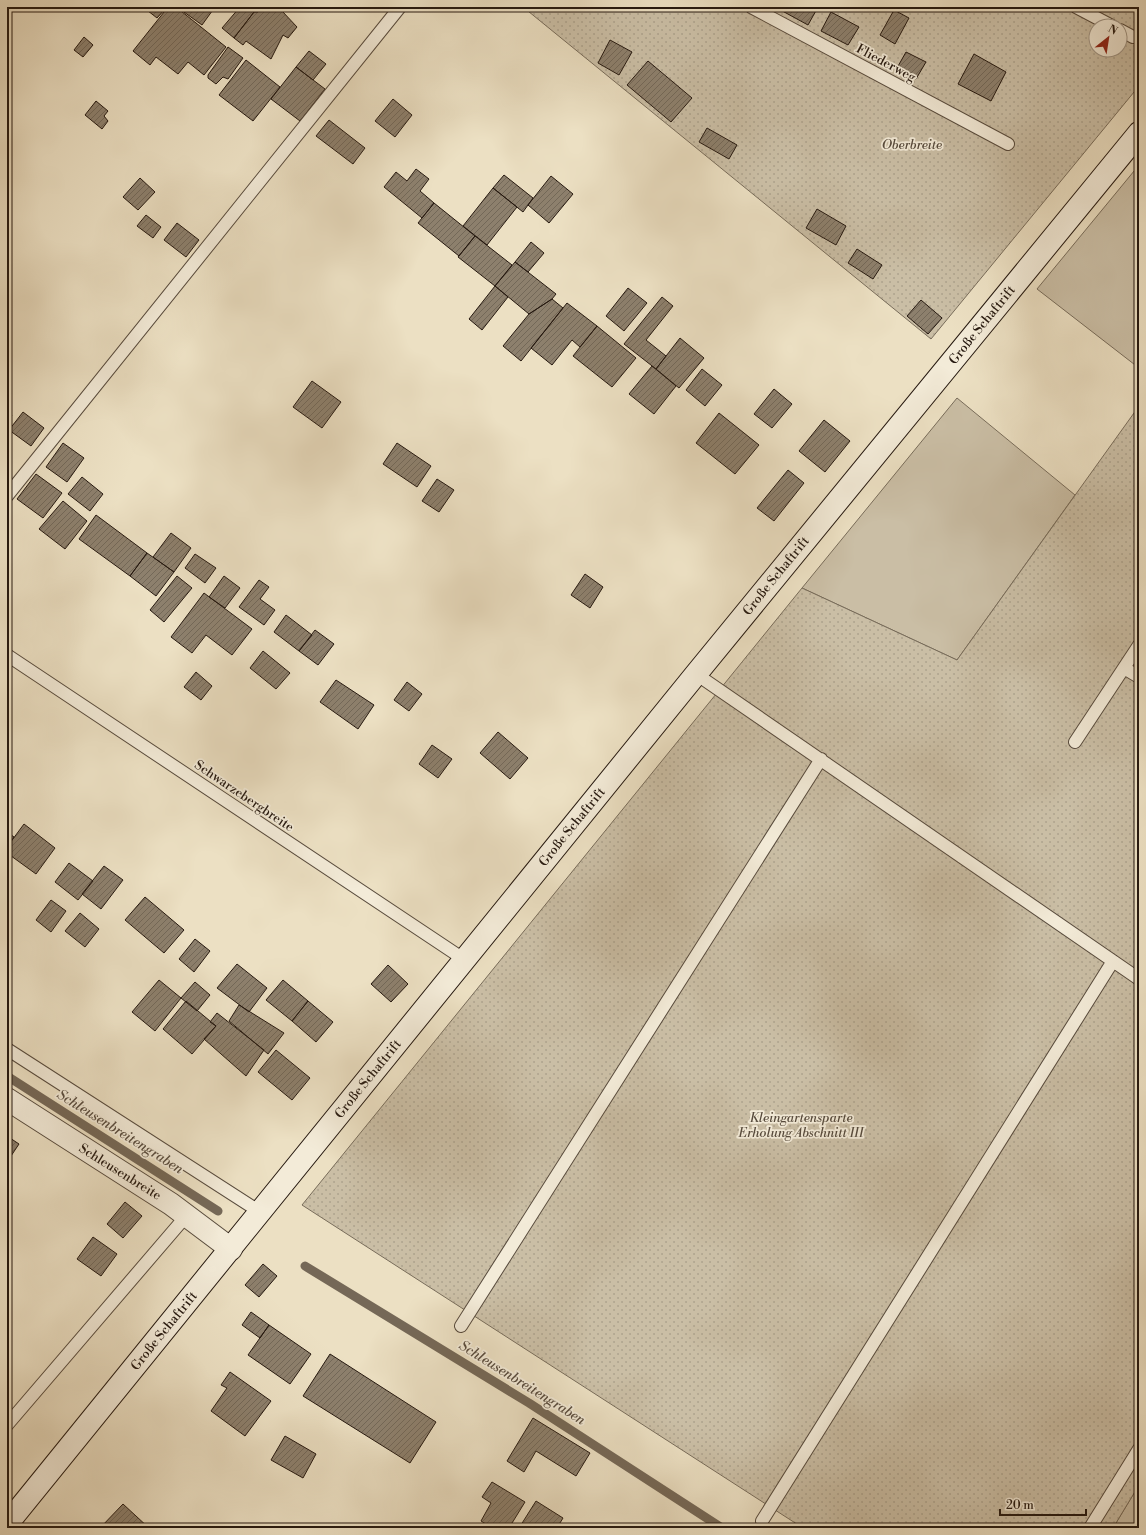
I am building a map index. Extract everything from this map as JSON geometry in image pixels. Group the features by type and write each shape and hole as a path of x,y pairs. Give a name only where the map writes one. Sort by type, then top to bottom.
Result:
{"street":[{"name":"Große Schaftrift","path":"7,1524 696,674 1139,133"},
{"name":"Schleusenbreite","path":"7,1099 187,1215 230,1249"}],"lane":[{"path":"7,496 400,7"},
{"name":"Fliederweg","path":"751,7 1008,144"},
{"path":"1076,7 1097,18"},
{"path":"1128,34 1133,37"},
{"path":"1075,742 1139,645"},
{"name":"Schwarzebergbreite","path":"7,655 465,960"},
{"path":"1124,668 1139,677"},
{"path":"696,674 1139,979"},
{"path":"461,1326 820,759"},
{"path":"762,1521 1113,961"},
{"path":"7,1049 260,1212"},
{"path":"7,1425 187,1215"},
{"path":"1090,1528 1139,1449"}],"green space":[{"name":"Oberbreite","path":"523,7 1139,7 1139,86 931,339"},
{"path":"1139,165 1139,368 1037,289"},
{"path":"957,398 1075,495 957,660 802,588"},
{"name":"Kleingartensparte Erholung Abschnitt III","path":"1139,406 1139,1485 1113,1528 803,1528 302,1205 802,588 957,660"},
{"path":"1139,1485 1139,1528 1113,1528"}],"building":[{"path":"143,7 167,7 157,18"},
{"path":"168,7 176,7 226,47 204,75 188,62 178,74 156,57 150,65 133,51"},
{"path":"177,7 215,7 202,25"},
{"path":"240,7 246,7 254,12 234,38 222,28"},
{"path":"246,7 258,7 254,12"},
{"path":"262,7 285,7 282,11 297,27 288,38 283,35 271,59 246,41 243,45 234,38 254,12 258,12"},
{"path":"775,7 818,7 808,25"},
{"path":"894,10 909,18 895,44 880,35"},
{"path":"831,12 859,27 848,45 821,31"},
{"path":"84,37 93,45 83,57 74,50"},
{"path":"610,40 632,52 619,75 598,63"},
{"path":"228,47 243,58 228,79 223,77 216,84 208,78 208,75"},
{"path":"309,51 326,64 313,80 296,67"},
{"path":"906,52 926,62 916,79 897,68"},
{"path":"974,54 1006,72 991,101 958,84"},
{"path":"246,60 280,87 253,121 219,95"},
{"path":"648,61 692,98 671,122 627,85"},
{"path":"296,67 325,89 300,121 271,99"},
{"path":"393,99 412,115 395,137 375,121"},
{"path":"96,101 108,111 104,116 108,121 102,129 85,115"},
{"path":"329,120 365,148 353,164 316,136"},
{"path":"707,128 737,145 729,159 699,142"},
{"path":"416,169 429,179 420,191 434,203 422,218 384,187 396,172 407,181"},
{"path":"504,175 533,198 523,212 493,188"},
{"path":"551,176 573,194 549,223 528,205"},
{"path":"140,178 155,192 138,210 123,197"},
{"path":"493,188 517,207 487,245 463,226"},
{"path":"434,203 475,236 459,256 418,223"},
{"path":"817,209 846,226 836,245 806,228"},
{"path":"146,215 161,227 153,238 137,226"},
{"path":"177,223 199,240 186,257 164,240"},
{"path":"475,236 512,265 495,286 458,257"},
{"path":"531,242 544,253 528,272 515,262"},
{"path":"857,249 882,265 873,279 848,263"},
{"path":"515,262 556,294 552,299 529,314 495,286"},
{"path":"495,286 508,297 482,330 469,319"},
{"path":"628,288 647,303 624,331 606,316"},
{"path":"662,297 673,306 646,340 666,356 656,369 624,344"},
{"path":"552,299 563,308 521,361 503,346 529,314"},
{"path":"921,300 942,318 928,334 907,316"},
{"path":"567,303 597,326 580,347 572,340 552,365 531,348"},
{"path":"597,326 636,358 612,387 573,356"},
{"path":"680,338 704,358 679,388 656,369"},
{"path":"652,366 676,386 654,414 629,394"},
{"path":"702,369 722,385 705,406 686,390"},
{"path":"312,381 341,402 322,428 293,407"},
{"path":"774,389 792,404 772,428 754,414"},
{"path":"7,411 12,415 7,422"},
{"path":"23,412 44,428 31,446 9,430"},
{"path":"719,413 759,445 735,474 696,443"},
{"path":"824,420 850,441 825,472 799,451"},
{"path":"63,443 84,458 67,482 46,467"},
{"path":"397,443 431,466 417,487 383,464"},
{"path":"788,470 804,483 774,521 757,508"},
{"path":"36,474 62,493 43,518 17,499"},
{"path":"82,477 103,494 90,511 68,494"},
{"path":"437,479 454,490 439,512 422,501"},
{"path":"63,501 87,521 65,549 39,529"},
{"path":"96,515 147,553 130,576 79,539"},
{"path":"171,533 191,548 174,572 153,557"},
{"path":"147,553 174,572 156,596 130,576"},
{"path":"195,554 216,568 205,583 185,568"},
{"path":"585,574 603,587 590,608 571,595"},
{"path":"177,576 192,588 164,622 150,610"},
{"path":"224,576 240,588 225,608 209,597"},
{"path":"259,580 269,587 260,599 275,610 264,625 239,607"},
{"path":"204,593 252,629 232,655 206,635 192,653 171,637"},
{"path":"286,615 312,635 299,651 274,632"},
{"path":"315,630 334,644 318,665 299,651"},
{"path":"263,651 290,673 276,689 250,668"},
{"path":"196,672 212,686 201,700 184,687"},
{"path":"336,680 374,705 358,729 320,702"},
{"path":"407,682 422,694 409,711 394,700"},
{"path":"498,732 528,758 510,779 480,753"},
{"path":"432,745 452,759 438,778 419,764"},
{"path":"24,824 55,848 36,874 7,853 7,847"},
{"path":"7,832 14,837 7,847"},
{"path":"69,863 93,881 78,900 55,882"},
{"path":"104,866 123,880 101,909 82,894"},
{"path":"145,897 184,930 164,953 125,920"},
{"path":"51,900 66,911 51,932 36,920"},
{"path":"80,913 99,929 85,947 65,931"},
{"path":"195,939 210,951 194,972 179,959"},
{"path":"237,964 267,988 249,1012 217,988"},
{"path":"388,965 408,984 391,1002 371,984"},
{"path":"159,980 181,998 155,1031 132,1012"},
{"path":"283,980 308,1001 292,1021 266,1000"},
{"path":"195,982 210,995 197,1011 181,998"},
{"path":"186,1001 216,1026 192,1054 163,1029"},
{"path":"308,1001 333,1022 316,1042 292,1021"},
{"path":"239,1005 284,1033 268,1054 229,1021"},
{"path":"217,1013 264,1050 246,1076 204,1039 216,1026 210,1022"},
{"path":"276,1050 310,1078 292,1100 258,1072"},
{"path":"7,1136 19,1144 7,1162"},
{"path":"125,1202 142,1216 123,1238 107,1224"},
{"path":"93,1237 117,1254 101,1276 77,1259"},
{"path":"263,1264 277,1276 259,1297 245,1285"},
{"path":"251,1312 269,1325 260,1338 242,1325"},
{"path":"269,1325 311,1354 290,1384 248,1355"},
{"path":"330,1354 436,1422 410,1463 303,1396"},
{"path":"230,1372 271,1401 245,1436 211,1411 227,1388 221,1385"},
{"path":"533,1418 590,1453 576,1476 536,1451 524,1472 507,1461"},
{"path":"285,1436 316,1454 303,1478 271,1460"},
{"path":"492,1482 525,1502 509,1528 492,1528 481,1521 491,1503 482,1497"},
{"path":"536,1501 563,1518 557,1528 519,1528"},
{"path":"123,1504 149,1528 100,1528"}],"waterway":[{"name":"Schleusenbreitengraben","path":"7,1076 218,1211"},
{"name":"Schleusenbreitengraben","path":"305,1266 529,1403 722,1528"}]}
